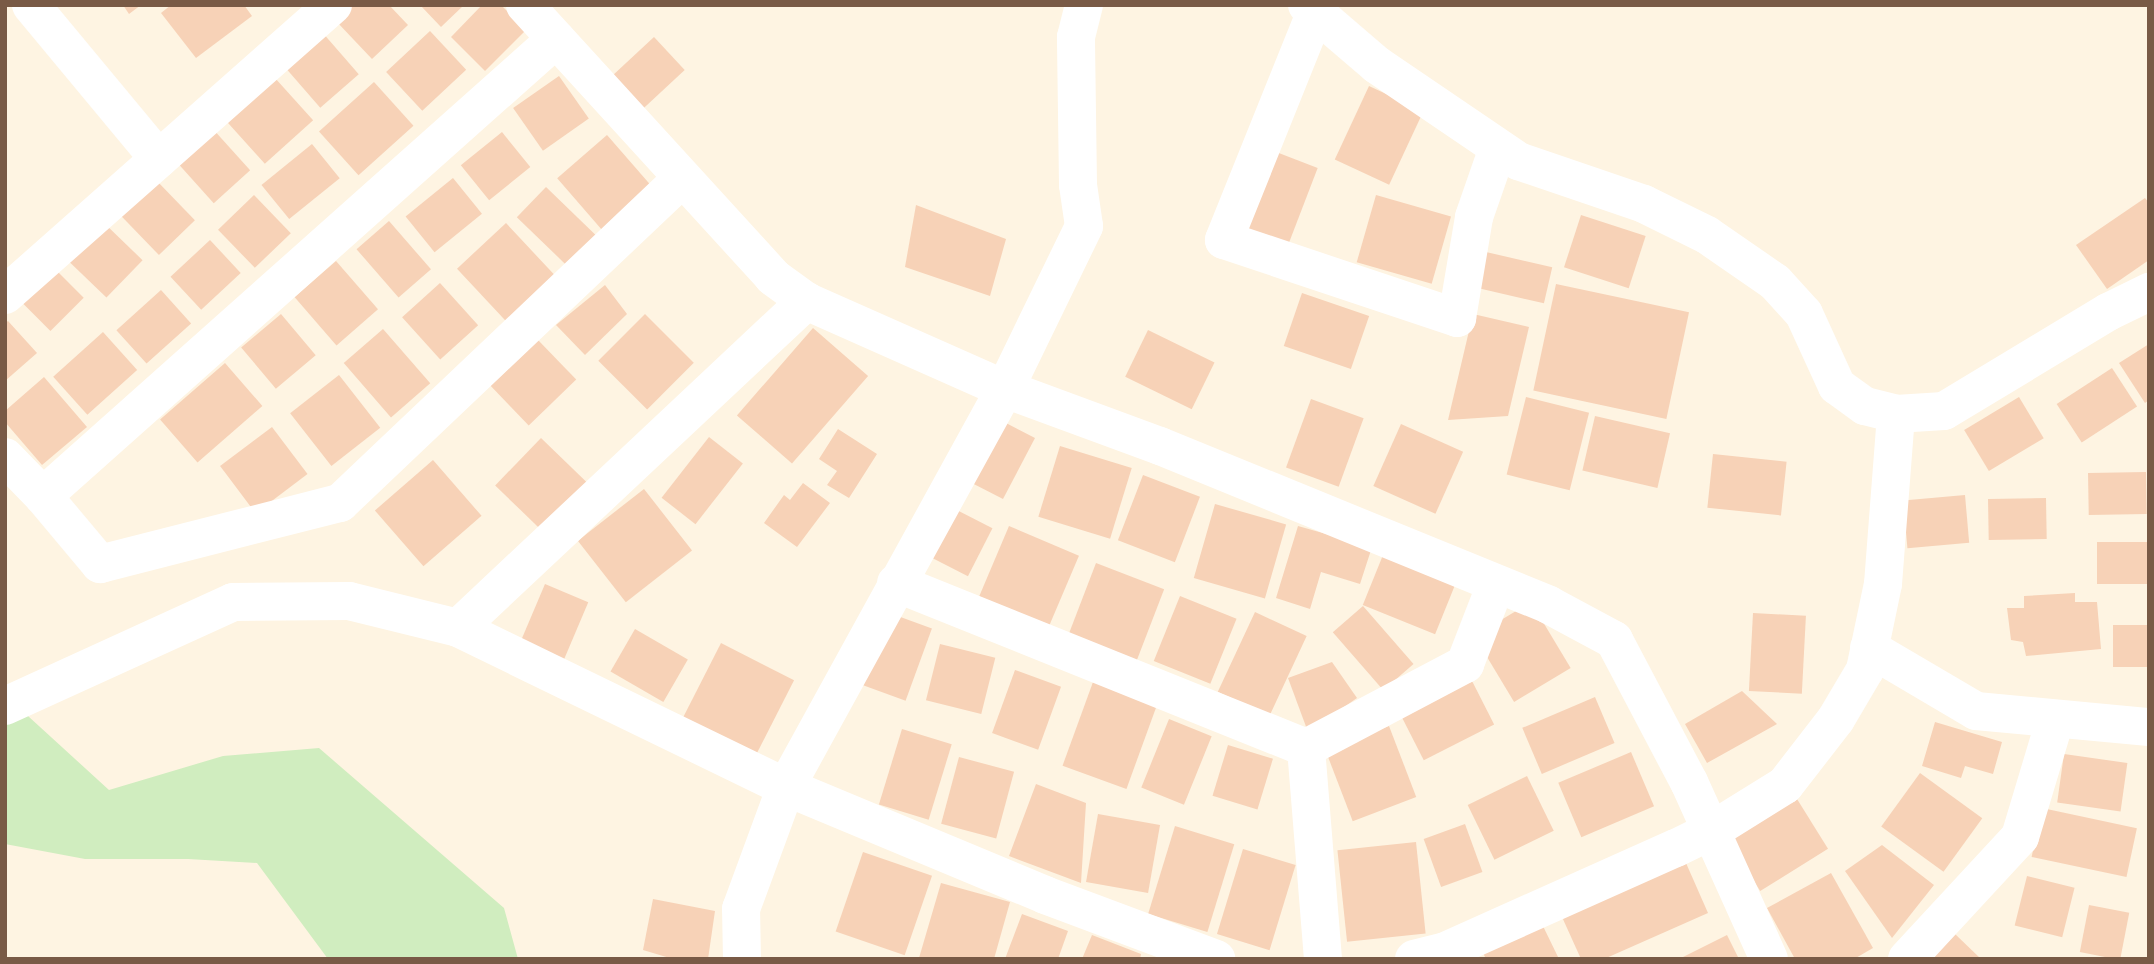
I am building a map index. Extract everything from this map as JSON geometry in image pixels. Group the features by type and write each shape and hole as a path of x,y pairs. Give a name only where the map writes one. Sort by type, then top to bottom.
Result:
{"street":[{"path":"31,5 159,159"},
{"path":"525,5 772,277 806,301 1005,389 1160,446 1549,605 1614,640 1689,782 1769,959"},
{"path":"742,959 741,909 786,787 1005,389 1084,226 1077,186 1076,37 1084,5"},
{"path":"1498,148 1474,217 1457,318 1224,240 1312,8 1377,65 1518,161 1644,204 1707,235 1774,282 1804,314 1837,386 1865,406 1896,414 1944,411 2108,312 2149,292"},
{"path":"5,295 159,159 310,13"},
{"path":"43,496 556,39"},
{"path":"5,457 43,496 100,564 341,503 682,178"},
{"path":"458,628 806,301"},
{"path":"1414,959 1443,952 1711,831 1785,785 1836,719 1865,670 1883,584 1896,414"},
{"path":"896,583 1306,748 1465,664 1496,584"},
{"path":"5,705 233,602 349,601 458,628 786,787 1045,894 1216,959"},
{"path":"1870,648 1976,711 2149,727"},
{"path":"1907,959 2020,837 2055,720"},
{"path":"1306,748 1324,959"}],"green space":[{"path":"5,695 109,790 223,756 319,748 504,908 518,959 328,959 257,863 188,859 85,859 5,844"}],"building":[{"path":"123,5 141,5 129,14"},
{"path":"171,5 244,5 252,16 196,58 161,13"},
{"path":"352,5 389,5 408,25 372,59 336,21"},
{"path":"420,5 464,5 441,27"},
{"path":"482,5 501,5 526,30 485,71 451,37"},
{"path":"430,31 466,70 422,111 386,72"},
{"path":"322,32 359,74 320,108 284,65"},
{"path":"654,37 685,70 643,109 612,76"},
{"path":"559,76 589,119 543,151 513,108"},
{"path":"275,78 313,120 265,164 227,121"},
{"path":"374,82 413,126 358,175 319,132"},
{"path":"1369,86 1423,111 1389,185 1335,159"},
{"path":"212,128 250,170 214,203 176,161"},
{"path":"502,132 530,167 489,200 461,165"},
{"path":"607,135 655,190 605,233 557,178"},
{"path":"312,144 340,178 289,219 261,185"},
{"path":"1271,150 1318,168 1287,249 1240,231"},
{"path":"453,178 482,214 435,252 406,216"},
{"path":"156,180 195,220 159,255 120,215"},
{"path":"546,187 596,235 566,265 517,217"},
{"path":"254,195 291,233 255,268 218,230"},
{"path":"1376,195 1451,216 1432,284 1357,262"},
{"path":"2145,198 2149,203 2149,260 2107,289 2076,245"},
{"path":"916,205 1006,239 990,296 905,267"},
{"path":"1581,215 1646,236 1629,288 1564,267"},
{"path":"389,221 431,269 399,298 357,249"},
{"path":"103,222 143,260 106,298 67,259"},
{"path":"506,223 556,277 507,323 457,269"},
{"path":"210,240 241,273 201,310 171,277"},
{"path":"1486,252 1552,267 1544,303 1478,288"},
{"path":"336,261 378,309 336,345 294,297"},
{"path":"54,268 84,298 50,331 21,301"},
{"path":"440,283 478,325 440,359 402,317"},
{"path":"1556,284 1689,312 1666,419 1533,391"},
{"path":"605,285 627,314 585,355 556,325"},
{"path":"161,290 191,323 147,364 116,330"},
{"path":"1302,293 1369,316 1351,369 1284,346"},
{"path":"281,314 316,355 276,389 241,347"},
{"path":"645,314 694,363 647,409 598,361"},
{"path":"1473,314 1529,327 1508,416 1448,420"},
{"path":"8,321 37,353 5,381 5,323"},
{"path":"813,328 868,376 792,463 737,416"},
{"path":"383,329 430,383 391,417 344,363"},
{"path":"1148,330 1215,362 1192,409 1125,377"},
{"path":"103,332 137,370 87,415 53,377"},
{"path":"538,340 576,380 529,425 491,386"},
{"path":"2149,344 2149,400 2145,403 2119,363"},
{"path":"225,363 262,406 197,462 160,419"},
{"path":"2112,368 2137,407 2082,443 2057,404"},
{"path":"339,375 380,428 331,466 290,413"},
{"path":"44,377 87,427 42,465 5,422 5,411"},
{"path":"1526,397 1589,413 1570,490 1507,475"},
{"path":"2019,397 2044,438 1989,471 1964,430"},
{"path":"1311,399 1364,418 1339,487 1286,468"},
{"path":"1595,416 1670,433 1657,488 1582,471"},
{"path":"1006,423 1035,438 1003,499 964,479"},
{"path":"1401,424 1463,452 1435,514 1373,486"},
{"path":"272,427 308,474 256,513 220,466"},
{"path":"838,429 877,454 849,498 827,485 837,471 819,459"},
{"path":"709,437 743,463 695,524 662,498"},
{"path":"541,438 591,486 545,533 495,485"},
{"path":"1060,446 1132,468 1110,539 1038,517"},
{"path":"1713,454 1787,462 1781,515 1707,508"},
{"path":"433,460 482,516 423,566 375,511"},
{"path":"2146,472 2147,514 2089,515 2088,473"},
{"path":"1143,475 1200,497 1175,562 1118,540"},
{"path":"803,483 830,503 797,547 764,523 784,495 790,500"},
{"path":"644,489 692,550 626,602 578,541"},
{"path":"1965,495 1969,543 1907,548 1903,500"},
{"path":"2046,498 2047,539 1989,540 1988,499"},
{"path":"1215,504 1286,524 1265,598 1194,578"},
{"path":"947,505 992,528 968,576 922,553"},
{"path":"1009,526 1079,556 1049,627 979,597"},
{"path":"1298,526 1372,547 1360,584 1321,572 1310,609 1276,598"},
{"path":"2097,542 2149,542 2149,584 2097,584"},
{"path":"1383,555 1455,584 1435,634 1363,605"},
{"path":"1096,563 1164,589 1135,664 1067,638"},
{"path":"545,584 588,602 562,664 519,646"},
{"path":"2075,593 2075,602 2097,602 2101,649 2026,656 2023,642 2011,640 2007,608 2024,608 2024,596"},
{"path":"1180,596 1237,619 1210,684 1154,661"},
{"path":"1531,602 1571,668 1514,702 1474,636"},
{"path":"1363,606 1414,664 1383,690 1333,632"},
{"path":"884,611 932,628 906,701 858,683"},
{"path":"1255,612 1307,636 1269,716 1218,692"},
{"path":"1753,613 1806,616 1802,694 1749,691"},
{"path":"2113,625 2149,625 2149,667 2113,667"},
{"path":"635,629 688,660 663,702 610,671"},
{"path":"721,643 794,680 755,756 682,719"},
{"path":"940,644 995,658 981,714 926,700"},
{"path":"1332,662 1357,698 1308,732 1288,678"},
{"path":"1015,670 1061,687 1038,750 992,733"},
{"path":"1471,679 1494,724 1424,760 1401,715"},
{"path":"1093,682 1157,705 1126,789 1063,766"},
{"path":"1742,691 1777,724 1707,763 1685,724"},
{"path":"1595,697 1615,743 1542,774 1522,728"},
{"path":"1169,719 1212,736 1184,805 1141,788"},
{"path":"1935,722 2002,742 1993,774 1965,766 1961,778 1922,766"},
{"path":"1389,726 1416,797 1353,821 1326,750"},
{"path":"902,729 952,744 929,820 879,805"},
{"path":"1228,745 1273,759 1257,809 1213,796"},
{"path":"1631,752 1654,806 1581,837 1558,783"},
{"path":"2064,754 2127,763 2121,811 2057,803"},
{"path":"959,757 1014,772 996,838 941,824"},
{"path":"1920,773 1982,818 1944,872 1881,826"},
{"path":"1527,776 1554,831 1494,860 1468,805"},
{"path":"1036,784 1086,803 1081,883 1009,856"},
{"path":"1792,791 1828,849 1760,891 1724,833"},
{"path":"2042,808 2137,828 2126,877 2032,857"},
{"path":"1098,814 1160,825 1148,893 1086,882"},
{"path":"1465,824 1482,872 1441,887 1424,839"},
{"path":"1175,826 1234,844 1207,932 1148,914"},
{"path":"1416,842 1426,933 1347,942 1337,850"},
{"path":"1882,845 1934,885 1892,938 1845,871"},
{"path":"1243,849 1296,865 1270,950 1217,934"},
{"path":"863,852 932,876 905,955 836,931"},
{"path":"1686,863 1708,913 1604,959 1581,959 1562,917"},
{"path":"1831,873 1873,948 1854,959 1795,959 1767,908"},
{"path":"2027,876 2075,888 2062,937 2015,925"},
{"path":"941,883 1010,902 994,959 919,958"},
{"path":"653,899 715,911 708,959 673,959 643,950"},
{"path":"2089,905 2129,913 2120,959 2080,952"},
{"path":"1022,914 1068,931 1058,959 1005,959"},
{"path":"1542,924 1559,959 1486,959 1483,953"},
{"path":"1954,933 1981,959 1923,959"},
{"path":"1092,935 1141,954 1140,959 1082,959"},
{"path":"1727,935 1739,959 1679,959"}]}
